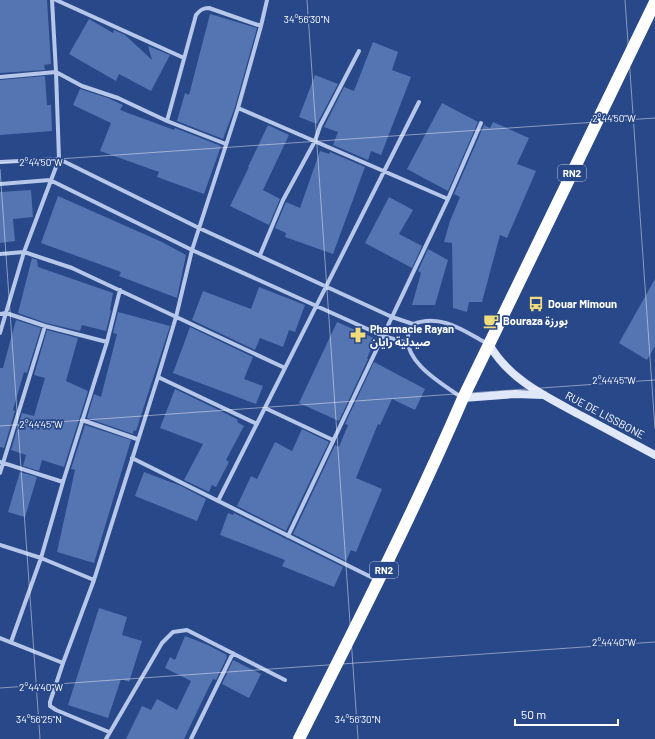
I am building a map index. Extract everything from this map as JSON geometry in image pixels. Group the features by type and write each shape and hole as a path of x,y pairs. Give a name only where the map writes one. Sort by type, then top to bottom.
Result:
{"highway":[{"name":"RN2","path":"299,739 438,456 463,398 655,2"}],"street":[{"path":"0,334 24,252 59,159 52,0"},
{"path":"56,0 184,58"},
{"path":"109,732 56,710 50,706 51,697 94,580 137,439 158,377 176,317 192,250 238,108 262,26 267,0"},
{"path":"167,121 196,15 200,10 209,8 262,26"},
{"path":"260,256 283,200 315,141 320,126 359,50"},
{"path":"0,77 56,72 82,86 118,98 167,121 226,144"},
{"path":"218,501 419,102"},
{"path":"238,108 448,199"},
{"path":"288,536 448,199 481,123"},
{"path":"0,162 59,159 199,228 392,317 413,324 422,321 437,320 454,326 489,344"},
{"path":"0,184 50,180 192,250 383,336 408,343"},
{"path":"0,254 24,252 72,268 285,368"},
{"path":"11,642 41,558 62,482 107,342 120,290"},
{"path":"0,314 6,313 45,326 107,342"},
{"path":"413,324 408,332 408,343 410,351 418,363 433,378 463,398 515,394 544,395"},
{"path":"0,473 2,462 45,326"},
{"name":"RUE DE LISSBONE","path":"489,344 496,356 519,379 544,395 655,455"},
{"path":"158,377 257,424"},
{"path":"265,408 333,440"},
{"path":"82,420 137,439"},
{"path":"132,458 378,580"},
{"path":"2,462 62,482"},
{"path":"0,545 41,558 94,580"},
{"path":"106,739 162,643 173,632 188,630 284,680"},
{"path":"0,638 63,663"},
{"path":"191,739 233,653"}],"building":[{"path":"0,0 47,0 51,64 44,65 45,70 0,73"},
{"path":"210,14 257,28 235,107 223,139 177,121 185,93 189,95"},
{"path":"89,19 113,33 114,30 125,35 152,60 148,46 170,55 151,91 119,74 116,81 69,54"},
{"path":"373,42 398,52 392,70 411,77 381,155 371,151 368,160 333,145 338,132 324,127 344,87 354,91"},
{"path":"315,75 338,84 317,124 299,117"},
{"path":"45,76 47,105 51,105 52,131 0,135 0,80"},
{"path":"80,89 108,98 123,105 120,110 174,130 175,128 221,146 204,194 157,177 159,172 100,151 111,123 73,105"},
{"path":"442,103 478,122 448,191 407,169"},
{"path":"493,122 529,138 517,164 536,171 507,238 500,235 482,302 469,302 467,312 453,308 452,243 444,242 450,221 460,197 454,194 484,125 490,128"},
{"path":"268,125 289,135 263,190 280,199 269,225 230,206"},
{"path":"320,151 329,154 330,152 365,167 333,254 285,237 286,233 275,228 286,202 300,208"},
{"path":"31,190 33,217 13,219 15,241 0,243 0,192"},
{"path":"58,196 162,242 186,255 177,298 119,276 121,272 41,243"},
{"path":"389,197 413,210 399,234 422,246 412,268 365,243"},
{"path":"428,249 448,260 435,305 412,305 421,273 418,271"},
{"path":"32,258 37,260 38,267 113,293 111,311 106,331 82,325 80,331 46,323 18,313"},
{"path":"655,279 655,346 647,360 619,343"},
{"path":"259,287 305,305 295,332 289,330 283,347 260,338 255,350 192,320 203,291 251,309"},
{"path":"118,312 170,326 136,431 134,430 133,434 87,418 94,394 101,397 117,334 113,333"},
{"path":"16,320 41,328 27,373 24,372 13,410 15,411 4,448 0,447 0,368 3,368"},
{"path":"337,322 376,339 339,421 299,403"},
{"path":"190,327 253,357 244,379 263,386 256,404 173,373"},
{"path":"47,330 78,338 66,381 88,391 64,467 42,460 39,471 23,466 26,455 11,450 22,413 34,416 45,378 34,375"},
{"path":"374,362 425,389 415,410 392,399 380,425 378,424 356,478 382,489 356,552 351,550 346,561 293,534 335,445 339,447 348,425 345,424"},
{"path":"175,389 227,414 238,420 237,422 244,426 226,460 229,462 216,487 212,485 209,492 184,480 203,444 160,428"},
{"path":"85,425 131,440 94,563 57,552 75,470 71,469"},
{"path":"302,429 329,442 286,531 237,506 251,476 257,479 275,442 292,451"},
{"path":"20,472 37,477 25,517 8,512"},
{"path":"144,472 181,486 206,499 197,521 135,496"},
{"path":"228,513 233,515 234,513 343,567 334,587 282,566 285,560 220,535"},
{"path":"99,608 127,617 122,635 142,641 129,682 121,679 108,718 68,705"},
{"path":"185,636 208,645 227,655 227,657 216,680 213,679 184,739 126,739 142,706 151,710 157,699 177,710 191,681 165,668 170,657 175,660"},
{"path":"233,660 261,674 249,698 222,684"}],"place":[{"name":"Douar Mimoun","path":"536,304"},
{"name":"Bouraza بورزة","path":"491,321"},
{"name":"Pharmacie Rayan صيدلية رايان","path":"358,335"}]}
